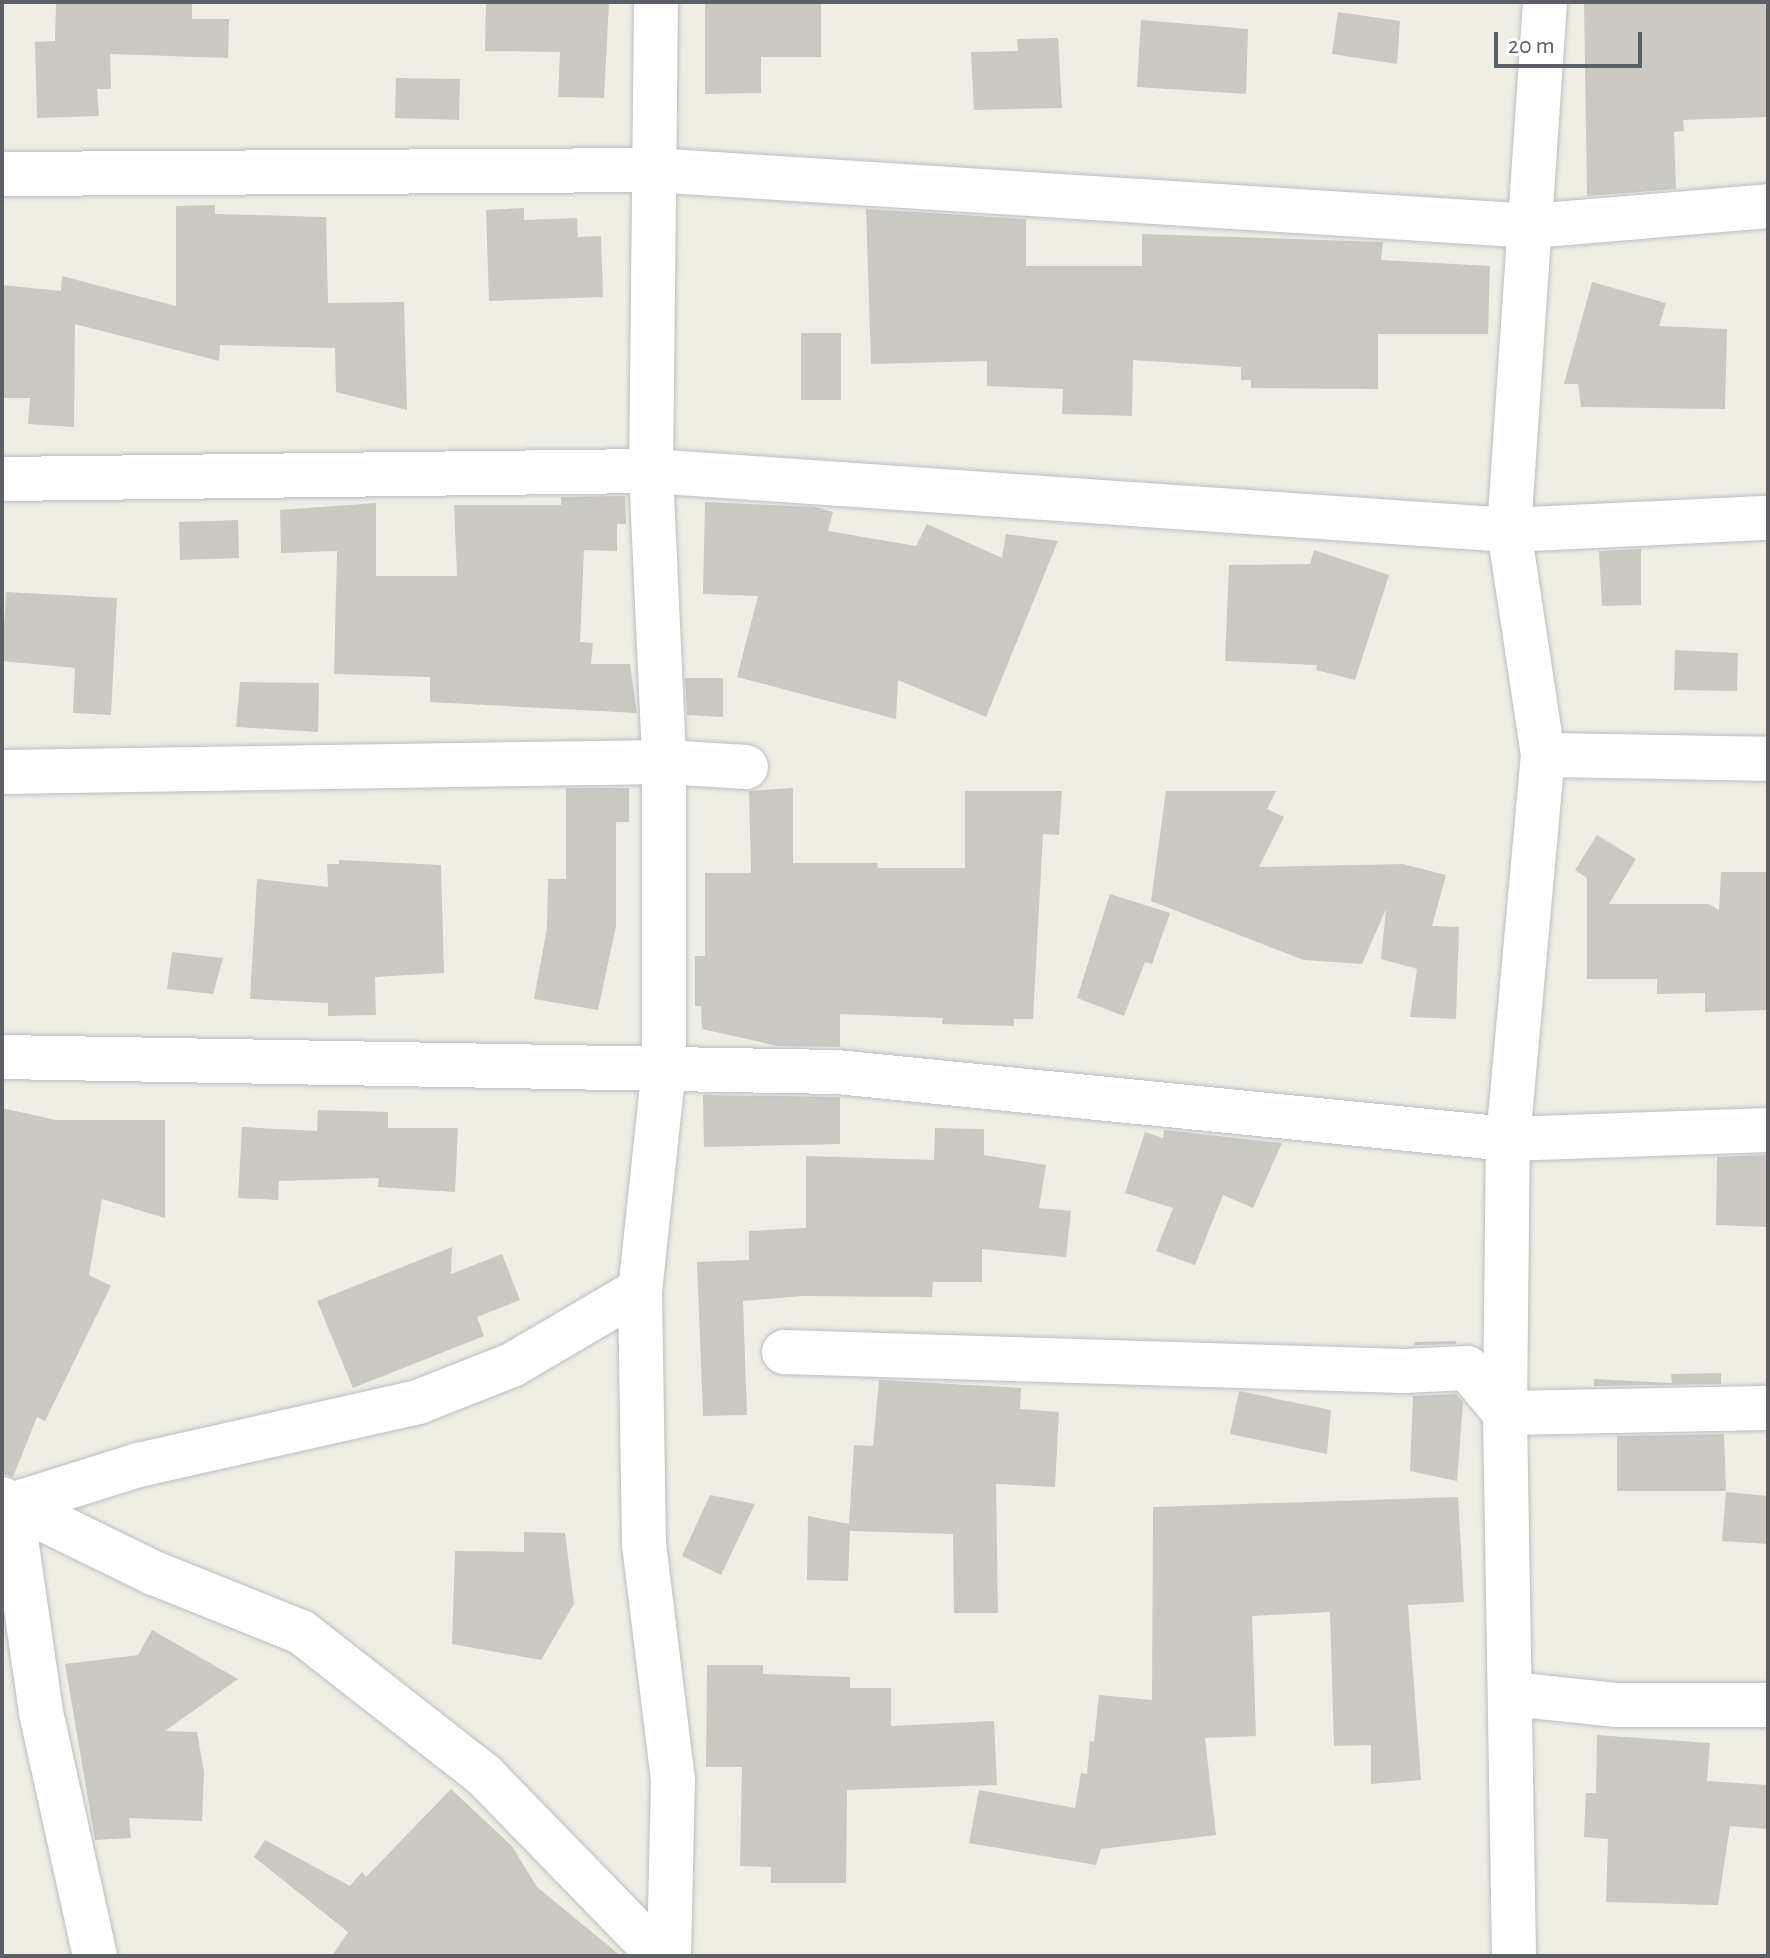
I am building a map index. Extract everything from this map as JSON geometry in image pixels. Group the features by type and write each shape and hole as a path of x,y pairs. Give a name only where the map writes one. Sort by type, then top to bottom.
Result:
{"street":[{"path":"656,2 651,471 664,762 664,1067 640,1290 644,1544 673,1779 669,1956"},
{"path":"1514,1956 1505,1413 1508,1139 1543,755 1509,530 1545,2"},
{"path":"2,174 652,170 1532,226 1768,206"},
{"path":"2,479 651,471 1509,530 1768,518"},
{"path":"1543,755 1768,759"},
{"path":"2,772 664,762 746,767"},
{"path":"2,1057 837,1072 1508,1139 1768,1130"},
{"path":"6,1502 139,1465 418,1402 512,1365 640,1290"},
{"path":"784,1352 1404,1371 1467,1368 1505,1413"},
{"path":"1505,1413 1768,1408"},
{"path":"6,1502 41,1712 95,1956"},
{"path":"6,1502 154,1573 301,1632 485,1776 660,1956"},
{"path":"1511,1694 1615,1705 1768,1705"}],"building":[{"path":"56,2 192,2 192,19 229,19 228,58 110,54 111,89 97,89 99,116 37,118 35,42 55,41"},
{"path":"486,2 609,2 604,98 558,97 560,52 485,51"},
{"path":"705,2 821,2 821,57 761,57 761,93 705,94"},
{"path":"1584,2 1768,2 1768,117 1683,120 1684,131 1674,132 1676,189 1587,196"},
{"path":"1338,12 1400,21 1397,64 1332,54"},
{"path":"1141,20 1248,29 1246,94 1137,87"},
{"path":"1058,38 1062,108 974,110 971,52 1018,51 1017,39"},
{"path":"396,78 460,79 459,120 395,118"},
{"path":"215,205 215,214 326,217 328,303 404,302 407,410 336,392 335,348 220,345 219,361 75,324 74,427 28,424 30,398 2,398 2,285 61,291 62,276 176,306 176,206"},
{"path":"524,208 524,220 577,218 578,237 601,236 603,297 489,301 486,210"},
{"path":"866,209 1026,219 1026,266 1142,266 1142,234 1383,242 1381,260 1490,266 1488,334 1378,334 1378,389 1251,388 1251,380 1241,380 1241,367 1133,360 1132,416 1062,414 1063,389 987,386 987,361 871,364"},
{"path":"1592,282 1666,303 1659,326 1727,329 1725,409 1581,407 1578,384 1564,384"},
{"path":"801,333 841,333 841,400 801,400"},
{"path":"625,496 626,524 617,524 617,551 584,550 580,642 593,643 591,664 630,664 637,713 430,702 430,677 334,674 337,551 281,553 280,510 376,503 376,576 457,576 454,505 561,505 561,497"},
{"path":"705,502 815,507 833,512 828,531 916,546 927,524 1002,558 1006,534 1058,541 986,717 898,680 896,719 737,677 758,596 703,594"},
{"path":"238,520 239,558 180,560 179,522"},
{"path":"1641,549 1641,605 1602,606 1599,551"},
{"path":"1314,550 1389,575 1355,680 1316,670 1317,665 1225,661 1229,565 1310,564"},
{"path":"6,592 117,598 111,715 73,713 75,668 2,661"},
{"path":"1675,650 1738,653 1737,691 1674,690"},
{"path":"685,678 723,678 723,717 687,715"},
{"path":"240,682 319,683 318,732 236,727"},
{"path":"566,788 629,788 629,822 616,822 616,926 598,1010 534,999 547,928 548,879 566,879"},
{"path":"793,788 793,863 877,863 878,868 965,868 965,791 1062,791 1059,835 1043,834 1033,1019 1014,1019 1014,1026 942,1024 943,1018 840,1014 840,1047 778,1046 702,1029 701,1006 695,1006 695,956 705,956 705,873 751,873 749,791"},
{"path":"1166,791 1276,791 1267,809 1284,817 1259,867 1403,864 1446,875 1432,926 1459,927 1456,1019 1410,1017 1417,969 1381,959 1386,909 1362,964 1304,960 1151,901"},
{"path":"1597,835 1636,859 1609,904 1709,904 1719,910 1721,872 1768,872 1768,1010 1705,1012 1705,993 1657,994 1657,979 1587,979 1587,878 1575,870"},
{"path":"339,860 441,865 444,973 375,977 376,1015 328,1016 328,1003 250,999 257,879 328,887 327,864 339,864"},
{"path":"1110,894 1170,913 1152,964 1145,962 1124,1016 1077,998"},
{"path":"172,952 223,958 213,994 167,989"},
{"path":"703,1095 840,1097 840,1144 704,1147"},
{"path":"2,1108 56,1120 165,1120 165,1218 102,1199 89,1275 111,1286 45,1421 37,1417 13,1477 2,1474"},
{"path":"318,1110 388,1112 388,1128 458,1128 455,1192 378,1187 379,1178 279,1181 278,1200 238,1198 242,1127 317,1131"},
{"path":"935,1128 984,1129 984,1155 1046,1165 1039,1208 1071,1211 1066,1257 982,1249 982,1282 933,1282 932,1297 802,1296 743,1301 747,1415 703,1416 697,1262 749,1260 749,1231 806,1228 806,1156 934,1160"},
{"path":"1164,1130 1282,1143 1253,1208 1223,1195 1195,1265 1156,1251 1173,1208 1125,1193 1145,1132 1163,1138"},
{"path":"1768,1155 1768,1227 1716,1225 1717,1157"},
{"path":"452,1247 451,1274 502,1254 520,1300 477,1317 484,1336 353,1388 317,1301"},
{"path":"1456,1341 1456,1344 1414,1345 1415,1342"},
{"path":"1721,1373 1721,1384 1594,1386 1594,1379 1672,1383 1671,1374"},
{"path":"879,1380 1021,1388 1020,1409 1059,1412 1055,1487 996,1484 998,1613 954,1613 953,1534 850,1531 848,1581 807,1580 808,1516 849,1524 854,1445 873,1446"},
{"path":"1239,1391 1331,1410 1327,1454 1230,1434"},
{"path":"1456,1394 1463,1402 1457,1481 1410,1471 1413,1396"},
{"path":"1724,1434 1726,1491 1617,1491 1617,1436"},
{"path":"1726,1492 1768,1496 1768,1544 1722,1541"},
{"path":"710,1495 755,1504 721,1575 682,1556"},
{"path":"1458,1497 1464,1602 1408,1605 1421,1780 1371,1784 1371,1745 1334,1746 1330,1612 1252,1616 1256,1736 1205,1738 1216,1835 1101,1849 1096,1865 969,1843 979,1790 1075,1808 1081,1773 1087,1774 1090,1741 1094,1742 1099,1695 1152,1700 1153,1507"},
{"path":"524,1532 565,1533 574,1604 541,1660 452,1644 455,1551 524,1552"},
{"path":"152,1630 238,1679 165,1731 197,1732 204,1772 202,1821 129,1818 131,1838 95,1840 65,1664 138,1655"},
{"path":"707,1665 763,1665 763,1674 850,1677 850,1688 891,1688 891,1726 994,1721 997,1785 847,1790 846,1883 771,1883 771,1867 740,1866 742,1767 706,1767"},
{"path":"1597,1735 1710,1743 1707,1781 1768,1785 1768,1829 1730,1826 1718,1905 1606,1902 1608,1839 1584,1837 1586,1793 1596,1793"},
{"path":"451,1789 512,1846 537,1887 621,1956 332,1956 348,1932 254,1857 265,1840 350,1886 362,1872 366,1877"}]}
